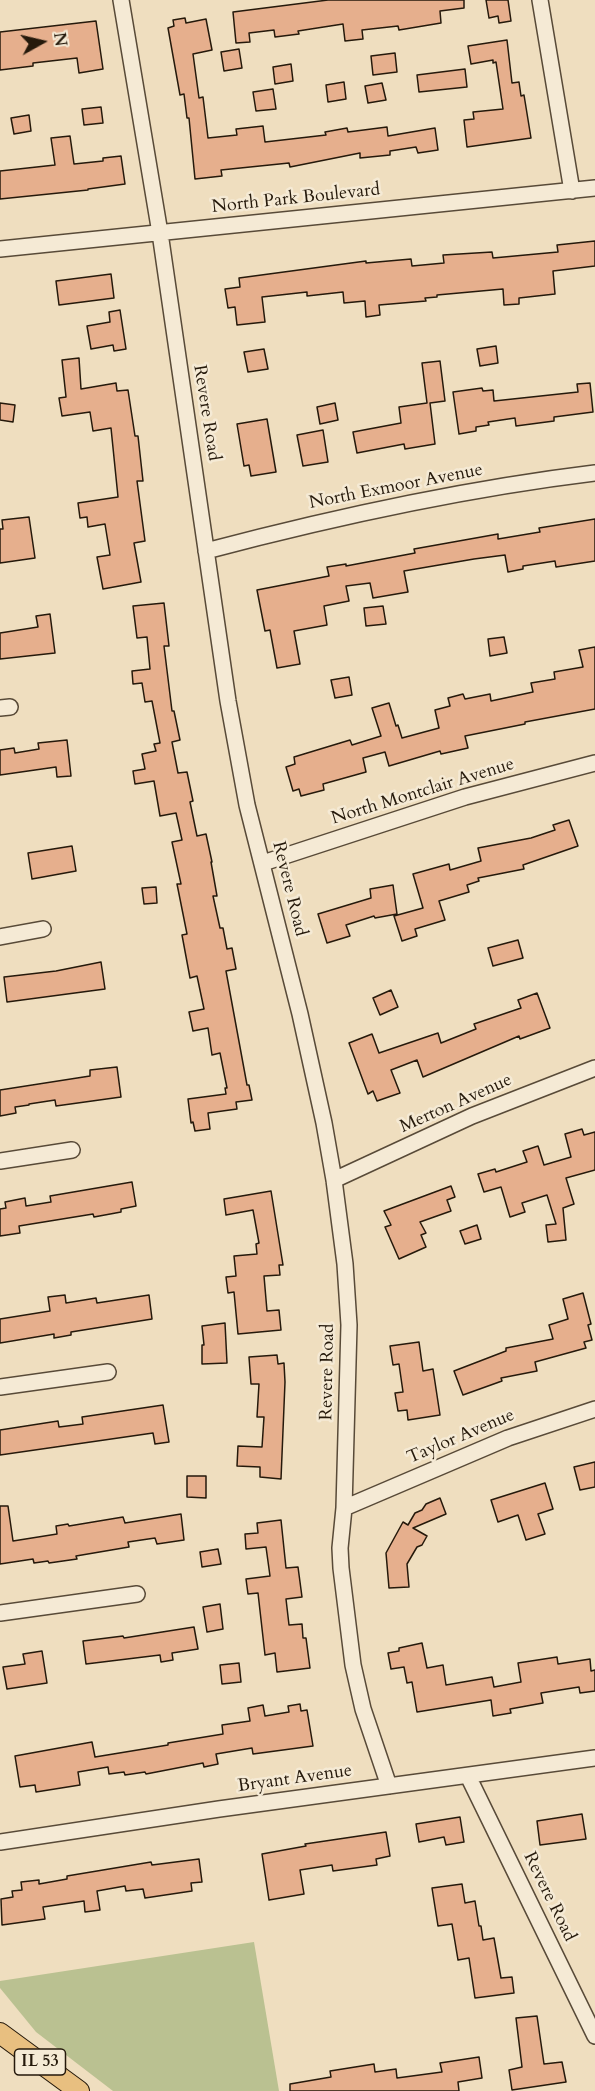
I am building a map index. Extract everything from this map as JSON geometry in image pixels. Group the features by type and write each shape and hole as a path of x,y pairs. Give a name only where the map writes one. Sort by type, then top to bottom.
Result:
{"main road":[{"name":"IL 53","path":"0,2033 79,2091"}],"street":[{"name":"Revere Road","path":"121,0 160,233 230,712 247,805 312,1068 334,1180 345,1264 349,1325 340,1568 352,1665 363,1708 389,1786"},
{"path":"540,0 572,191"},
{"name":"North Park Boulevard","path":"0,249 595,188"},
{"name":"North Exmoor Avenue","path":"206,551 357,513 514,484 595,473"},
{"name":"North Montclair Avenue","path":"263,863 445,803 595,763"},
{"path":"0,937 43,929"},
{"name":"Merton Avenue","path":"334,1180 472,1116 595,1068"},
{"path":"0,1161 72,1150"},
{"path":"0,1387 108,1372"},
{"name":"Taylor Avenue","path":"344,1508 508,1438 595,1409"},
{"path":"0,1613 137,1594"},
{"name":"Bryant Avenue","path":"0,1842 595,1758"},
{"name":"Revere Road","path":"468,1776 595,2036"}],"green space":[{"path":"254,1942 279,2091 113,2091 36,2032 0,1988 0,1981"}],"building":[{"path":"328,0 464,0 464,8 440,11 441,23 399,30 398,26 362,30 363,39 345,41 343,24 275,37 274,30 249,33 250,42 236,43 233,12"},
{"path":"486,0 508,0 511,21 499,23 498,16 489,18"},
{"path":"185,18 186,23 206,19 212,50 193,54 199,98 203,97 208,138 237,135 236,129 263,126 265,142 326,135 325,132 347,128 348,132 387,127 388,136 435,128 438,150 418,153 416,147 390,151 390,155 360,158 360,153 290,167 289,163 221,170 222,176 195,179 189,118 187,118 184,94 180,95 168,28 174,26 173,20"},
{"path":"96,21 103,69 79,73 77,58 33,63 33,66 0,70 0,32"},
{"path":"507,40 512,83 519,82 521,96 524,95 531,138 467,147 464,120 474,119 473,112 503,109 496,62 493,63 493,60 471,64 468,46"},
{"path":"239,49 242,68 224,71 221,52"},
{"path":"395,53 397,72 373,75 371,56"},
{"path":"291,64 293,81 275,84 273,67"},
{"path":"465,69 467,87 419,92 417,75"},
{"path":"344,82 346,99 328,102 326,85"},
{"path":"382,83 386,100 368,103 365,86"},
{"path":"273,89 276,109 256,111 253,92"},
{"path":"101,107 103,123 84,125 82,109"},
{"path":"29,115 31,131 14,134 11,118"},
{"path":"70,136 74,164 103,161 103,158 121,156 125,184 0,199 0,171 55,165 51,138"},
{"path":"595,241 595,266 553,271 555,294 519,298 519,304 504,305 503,289 437,295 437,297 425,298 426,301 379,305 380,315 366,317 365,301 344,303 343,292 307,296 307,292 262,297 265,322 237,325 235,307 228,308 225,289 240,287 239,278 366,261 366,263 411,259 412,266 444,263 443,255 492,252 493,258 558,252 557,245"},
{"path":"111,274 114,298 59,305 56,281"},
{"path":"120,310 126,349 114,351 113,345 91,349 87,326 110,322 109,312"},
{"path":"496,346 498,363 480,366 477,349"},
{"path":"264,349 268,369 248,372 244,352"},
{"path":"79,358 81,389 116,383 117,391 128,390 135,436 138,436 143,481 137,481 145,541 134,543 141,582 103,589 97,557 110,555 105,524 88,527 87,517 80,518 78,503 118,497 111,428 93,431 90,412 62,416 59,398 66,397 62,360"},
{"path":"440,361 445,401 430,403 435,444 405,449 404,444 357,453 353,432 401,423 399,407 427,403 422,363"},
{"path":"590,383 593,412 554,417 554,421 516,426 515,418 488,422 489,425 476,427 476,431 459,434 453,392 482,388 483,391 493,390 494,401 578,392 577,384"},
{"path":"0,403 15,405 13,422 0,420"},
{"path":"335,403 338,420 320,424 317,407"},
{"path":"267,419 276,472 251,476 249,465 244,466 237,424"},
{"path":"323,430 328,462 303,466 297,435"},
{"path":"29,517 35,558 0,563 2,520"},
{"path":"595,519 595,561 556,567 555,561 523,566 523,569 508,572 505,555 404,571 408,592 373,598 370,583 346,586 349,601 324,606 327,625 294,631 300,664 277,668 270,630 265,631 257,590 329,576 327,567 346,564 346,566 415,553 414,549 498,534 498,539 540,532 539,528"},
{"path":"164,603 169,646 164,646 172,711 174,711 180,740 172,742 178,773 187,772 197,836 206,834 217,896 213,896 220,928 223,928 227,949 232,948 236,969 226,971 247,1085 249,1085 252,1100 236,1102 237,1109 208,1113 210,1129 195,1131 193,1122 191,1123 188,1099 226,1094 225,1088 227,1088 220,1053 212,1055 208,1028 193,1031 189,1012 204,1009 197,976 190,978 182,935 187,934 177,884 181,884 172,842 182,840 176,813 160,816 154,781 135,784 133,771 145,769 142,754 156,751 154,744 160,743 152,701 145,702 142,683 133,684 132,671 150,669 147,637 137,638 133,606"},
{"path":"383,606 386,624 366,626 364,608"},
{"path":"50,614 55,653 0,659 0,633 38,627 36,616"},
{"path":"504,637 507,653 490,656 488,639"},
{"path":"595,647 595,709 465,736 468,748 441,754 440,751 389,766 385,752 363,758 366,772 323,784 324,790 301,796 299,789 293,791 286,767 295,764 294,757 350,740 352,745 381,736 372,708 389,703 402,738 439,728 435,710 450,706 448,698 463,694 465,699 490,694 491,701 533,692 531,683 555,679 554,672 583,667 579,650"},
{"path":"349,677 352,695 335,698 331,680"},
{"path":"67,740 71,776 57,777 56,767 0,775 0,750 14,748 15,753 39,749 38,743"},
{"path":"569,820 578,846 523,865 524,869 478,878 479,881 467,885 469,892 439,901 445,920 415,929 417,936 402,941 394,916 423,908 413,874 449,864 450,870 481,861 478,848 531,838 555,830 553,825"},
{"path":"72,846 76,871 32,879 28,853"},
{"path":"393,885 397,914 375,918 374,916 346,925 350,936 327,943 318,914 371,898 370,889"},
{"path":"156,887 157,903 144,904 142,888"},
{"path":"518,940 523,958 493,966 488,948"},
{"path":"101,962 105,989 7,1002 4,977 56,971"},
{"path":"391,990 398,1007 380,1015 373,998"},
{"path":"537,993 550,1028 520,1039 519,1036 423,1077 417,1060 391,1070 400,1093 377,1101 373,1091 368,1094 349,1043 372,1034 379,1053 438,1033 441,1043 476,1029 474,1024 521,1008 518,1000"},
{"path":"117,1067 121,1097 56,1106 55,1100 29,1104 15,1107 16,1113 0,1116 0,1090 90,1076 90,1070"},
{"path":"582,1129 584,1135 595,1132 595,1170 566,1178 574,1204 563,1208 566,1240 548,1242 546,1225 556,1224 547,1195 522,1203 525,1212 510,1217 501,1187 484,1192 478,1174 495,1169 496,1172 527,1162 523,1151 538,1146 544,1165 571,1157 565,1134"},
{"path":"132,1182 136,1206 121,1209 121,1212 94,1217 93,1214 19,1226 20,1233 0,1236 0,1209 6,1208 5,1202 25,1198 26,1206 51,1202 50,1196"},
{"path":"451,1186 455,1197 447,1200 451,1211 420,1222 426,1233 421,1235 426,1247 399,1259 385,1227 391,1225 384,1211"},
{"path":"271,1191 283,1265 279,1265 280,1275 264,1276 267,1311 279,1310 281,1330 238,1334 234,1292 228,1293 226,1277 236,1276 234,1256 257,1254 256,1244 259,1243 253,1210 226,1215 224,1199"},
{"path":"477,1225 481,1239 465,1244 460,1231"},
{"path":"583,1293 591,1324 588,1325 592,1340 584,1342 586,1348 535,1362 537,1371 501,1378 502,1381 463,1395 454,1371 506,1351 506,1348 553,1339 549,1325 568,1319 563,1299"},
{"path":"65,1295 66,1303 96,1298 97,1303 149,1295 152,1319 71,1332 71,1335 54,1338 54,1334 0,1343 0,1319 50,1311 48,1297"},
{"path":"225,1323 227,1363 202,1364 202,1345 204,1345 202,1326"},
{"path":"419,1342 423,1371 433,1369 440,1415 408,1420 407,1410 398,1411 395,1393 403,1392 399,1364 393,1365 390,1346"},
{"path":"277,1355 278,1364 284,1363 285,1382 281,1479 260,1477 260,1467 237,1466 238,1446 262,1447 264,1417 257,1417 259,1384 251,1384 249,1357"},
{"path":"163,1405 169,1442 155,1444 153,1433 0,1455 0,1430 58,1421 59,1427 83,1424 82,1417"},
{"path":"595,1462 595,1487 580,1490 574,1467"},
{"path":"187,1476 206,1476 206,1498 187,1497"},
{"path":"545,1483 553,1509 538,1514 545,1534 526,1540 518,1515 498,1522 491,1500"},
{"path":"440,1498 446,1514 413,1528 427,1536 407,1564 409,1587 389,1588 386,1553 403,1522 408,1525 415,1513 422,1510 426,1504"},
{"path":"0,1506 8,1506 13,1541 57,1534 56,1526 68,1524 69,1526 123,1517 125,1523 181,1514 184,1540 157,1544 155,1538 128,1542 129,1547 76,1556 77,1559 34,1563 33,1559 0,1564"},
{"path":"281,1520 286,1568 298,1567 302,1597 286,1599 289,1625 302,1624 310,1668 277,1672 275,1653 265,1655 258,1593 248,1594 246,1579 270,1576 266,1547 246,1549 245,1534 258,1533 257,1523"},
{"path":"218,1549 221,1564 202,1567 200,1552"},
{"path":"220,1604 223,1629 207,1632 203,1607"},
{"path":"194,1627 198,1649 172,1653 173,1660 161,1662 160,1655 86,1664 83,1641 123,1636 124,1638"},
{"path":"422,1643 427,1668 443,1665 446,1685 492,1677 494,1687 521,1682 518,1663 557,1657 558,1664 590,1659 591,1671 595,1670 595,1691 580,1693 579,1687 541,1693 543,1703 510,1709 511,1713 493,1716 491,1700 417,1712 412,1682 407,1683 404,1667 391,1669 388,1653"},
{"path":"42,1651 47,1683 7,1689 3,1667 25,1664 23,1654"},
{"path":"239,1663 241,1682 222,1684 220,1665"},
{"path":"300,1704 301,1711 307,1710 313,1746 253,1754 252,1748 216,1754 218,1764 204,1767 203,1763 146,1774 145,1772 125,1775 124,1772 109,1774 108,1767 78,1772 80,1785 36,1792 35,1785 20,1787 15,1756 92,1742 95,1757 168,1745 168,1743 223,1734 222,1725 250,1721 248,1708 263,1705 265,1716 289,1712 288,1706"},
{"path":"582,1814 586,1839 540,1845 537,1821"},
{"path":"460,1817 464,1842 446,1845 444,1837 419,1842 416,1824"},
{"path":"386,1832 390,1856 376,1859 377,1865 333,1871 332,1865 300,1870 304,1894 269,1900 262,1854 306,1846 305,1844"},
{"path":"199,1859 202,1882 191,1883 192,1891 145,1898 143,1889 126,1891 125,1886 97,1891 100,1910 85,1912 84,1901 43,1907 45,1919 2,1925 1,1899 13,1897 12,1891 22,1890 21,1882 39,1880 39,1884 67,1879 67,1876 151,1862 152,1865"},
{"path":"462,1884 465,1903 475,1901 483,1940 494,1938 501,1978 512,1977 514,1993 475,1998 469,1958 458,1960 452,1924 438,1926 432,1888"},
{"path":"537,2016 544,2064 562,2062 566,2082 512,2090 509,2070 522,2067 516,2018"},
{"path":"479,2057 482,2078 458,2082 459,2091 290,2091 290,2084 331,2077 330,2071 374,2064 375,2072 396,2069 397,2078 442,2072 440,2063"}]}
